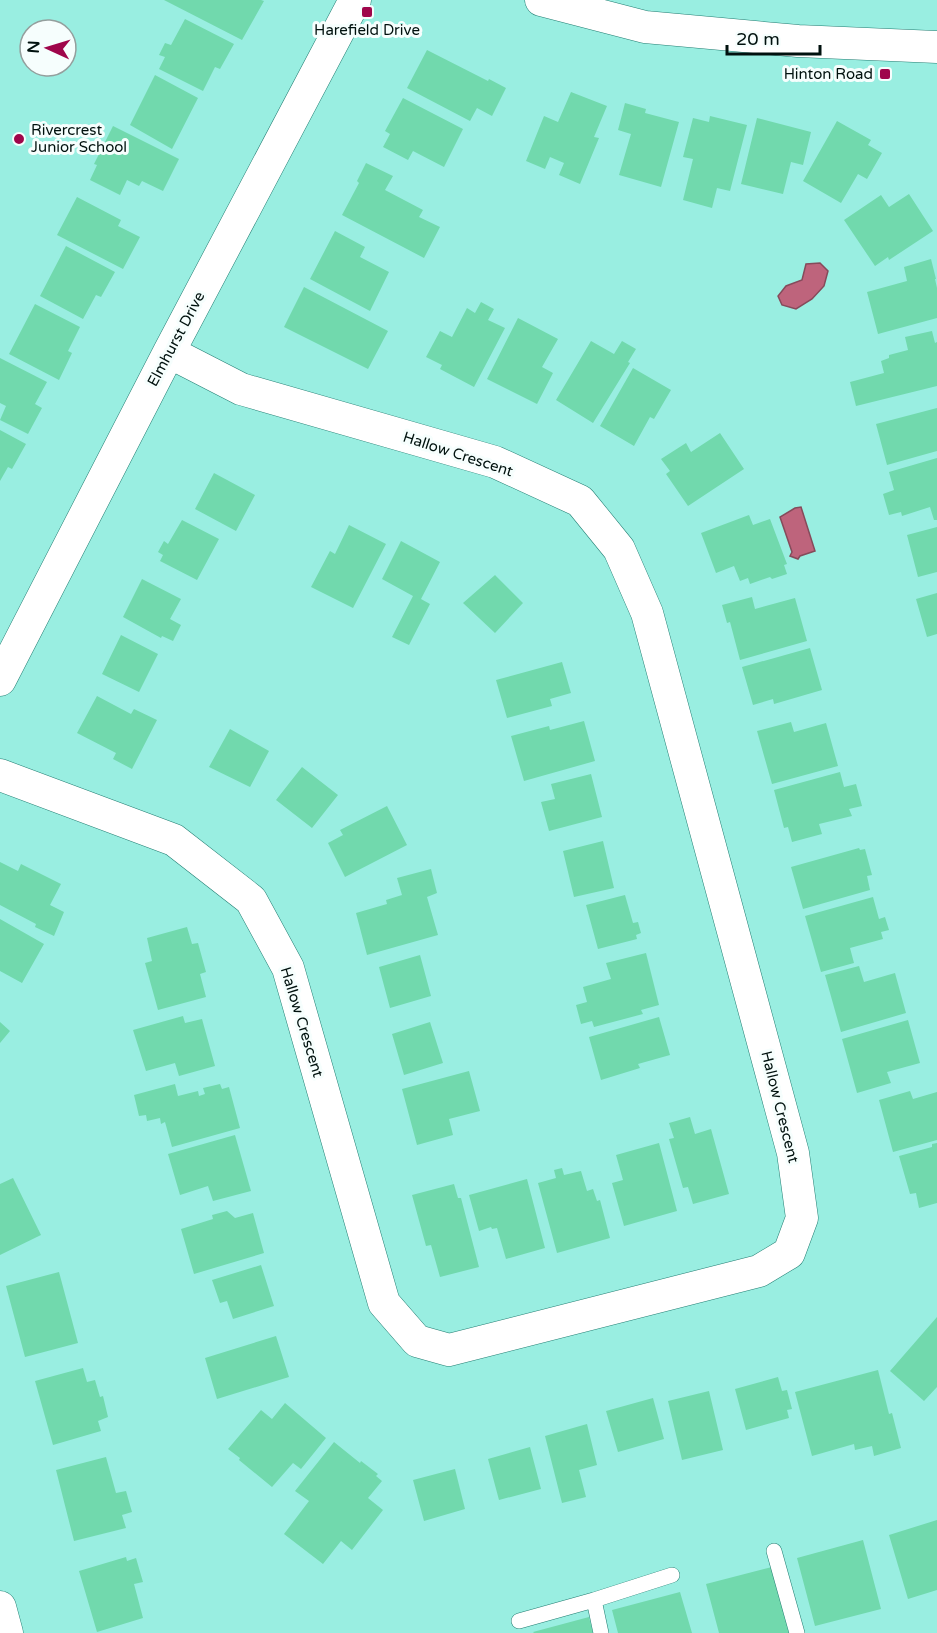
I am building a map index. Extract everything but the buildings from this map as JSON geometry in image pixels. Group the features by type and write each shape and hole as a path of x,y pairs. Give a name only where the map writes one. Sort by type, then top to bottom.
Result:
{"street":[{"name":"Elmhurst Drive","path":"0,680 169,352 355,0"},
{"path":"541,0 645,27 798,41 937,47"},
{"name":"Hallow Crescent","path":"0,775 174,840 250,900 288,968 384,1303 417,1341 449,1350 759,1271 789,1253 802,1218 793,1153 646,613 619,549 580,501 495,462 241,389 169,352"},
{"path":"0,1607 7,1633"}],"lane":[{"path":"774,1551 797,1633"},
{"path":"519,1621 672,1575"},
{"path":"594,1600 601,1633"}],"shaded area":[{"path":"820,263 828,271 824,286 812,299 796,309 782,305 778,296 786,286 802,280 806,264"},
{"path":"801,507 815,551 800,556 798,559 790,556 792,552 780,517"}],"place":[{"name":"Harefield Drive","path":"367,12"},
{"name":"Hinton Road","path":"885,74"},
{"name":"Rivercrest Junior School","path":"19,139"}]}
